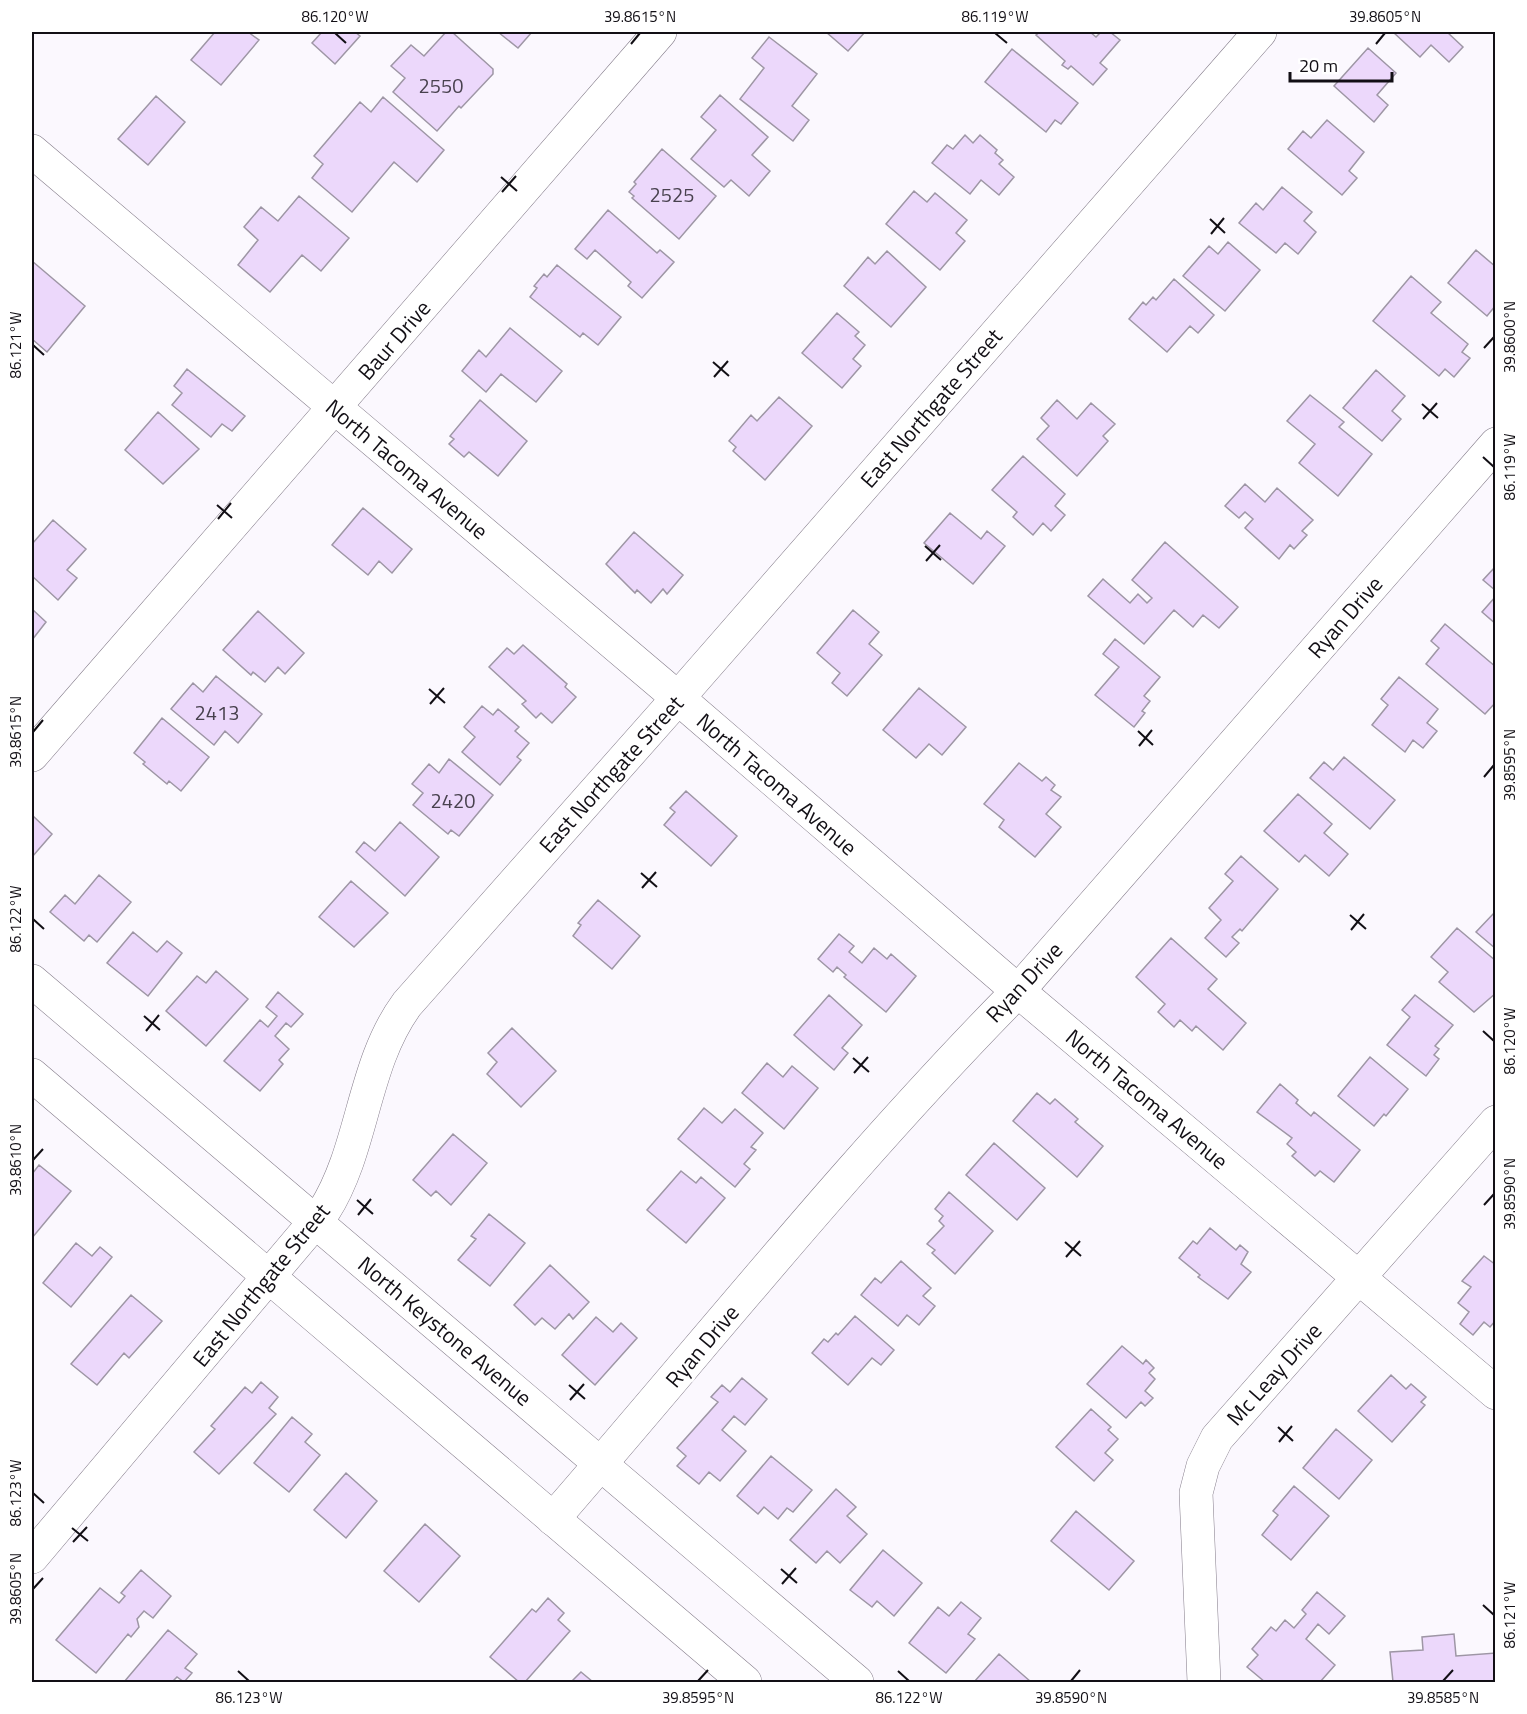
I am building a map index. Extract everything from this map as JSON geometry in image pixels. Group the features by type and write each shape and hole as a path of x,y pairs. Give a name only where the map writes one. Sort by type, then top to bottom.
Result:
{"street":[{"name":"Baur Drive","path":"32,756 660,32"},
{"name":"East Northgate Street","path":"32,1557 316,1222 339,1184 384,1043 399,1016 1260,32"},
{"name":"North Tacoma Avenue","path":"32,151 678,698 1018,991 1496,1393"},
{"name":"Ryan Drive","path":"553,1519 829,1197 966,1043 1018,991 1496,444"},
{"name":"North Keystone Avenue","path":"32,981 857,1683"},
{"path":"32,1075 745,1683"},
{"name":"Mc Leay Drive","path":"1204,1683 1196,1493 1203,1466 1217,1438 1496,1122"}],"building":[{"path":"215,32 248,32 259,40 221,85 191,60"},
{"path":"322,32 355,32 360,36 335,64 312,43"},
{"path":"446,32 452,32 493,69 493,74 461,108 459,106 437,131 393,92 405,78 391,66 411,45 424,56"},
{"path":"498,32 532,32 518,48"},
{"path":"826,32 865,32 848,51"},
{"path":"1040,32 1090,32 1096,37 1101,32 1110,32 1120,40 1100,63 1107,69 1093,85 1071,66 1068,69 1062,65 1065,61 1036,35"},
{"path":"1393,32 1447,32 1463,47 1449,62 1431,45 1420,57"},
{"path":"769,37 817,74 792,106 809,120 793,141 740,99 764,68 752,58"},
{"path":"1368,48 1396,73 1377,95 1388,105 1374,122 1334,86"},
{"path":"1012,49 1078,103 1061,124 1055,120 1046,132 985,82"},
{"path":"720,95 768,137 752,155 770,171 749,196 731,180 724,187 691,159 716,130 701,117"},
{"path":"156,96 185,122 148,165 118,139"},
{"path":"383,97 444,150 417,182 394,162 352,212 312,178 323,164 314,156 360,102 371,112"},
{"path":"1327,120 1364,152 1349,171 1357,178 1342,195 1288,149 1303,131 1311,138"},
{"path":"965,135 973,143 980,135 997,150 995,153 1003,160 999,164 1014,177 999,195 981,180 970,194 932,163 947,145 953,149"},
{"path":"662,149 716,196 679,239 632,198 634,196 629,192 636,184 634,182"},
{"path":"1282,187 1312,212 1304,221 1316,232 1298,254 1285,243 1276,253 1239,223 1256,203 1263,210"},
{"path":"914,191 927,202 935,193 967,220 956,233 965,241 940,270 886,224"},
{"path":"299,196 349,238 321,271 302,255 270,292 238,265 258,240 244,227 261,207 278,221"},
{"path":"608,210 657,253 660,250 674,262 642,298 628,286 631,282 595,250 587,259 575,249"},
{"path":"1228,242 1260,270 1225,311 1183,276 1209,246 1218,254"},
{"path":"1476,250 1496,267 1496,305 1487,316 1448,283"},
{"path":"887,251 926,287 891,327 844,286 868,257 875,264"},
{"path":"32,261 85,306 47,352 32,339"},
{"path":"557,265 621,317 598,345 583,333 580,337 530,297 537,288 534,286 544,274 547,277"},
{"path":"1411,276 1441,302 1431,313 1468,344 1462,352 1470,358 1454,377 1445,369 1439,376 1373,321"},
{"path":"1174,279 1214,315 1198,333 1190,326 1167,352 1129,319 1143,302 1146,305 1153,297 1156,300"},
{"path":"837,313 859,332 855,336 865,345 853,359 861,366 842,388 802,353"},
{"path":"510,328 562,371 536,402 501,374 486,392 462,371 479,350 486,357"},
{"path":"187,369 245,416 232,431 222,424 211,437 172,405 182,393 174,386"},
{"path":"1376,370 1405,396 1392,411 1401,419 1382,441 1343,408"},
{"path":"1310,395 1344,422 1339,427 1372,454 1338,496 1299,463 1315,444 1287,421"},
{"path":"779,397 812,426 765,480 733,451 736,447 729,441 751,415 757,421"},
{"path":"480,400 527,441 498,476 469,452 464,457 449,444 454,439 450,436"},
{"path":"1057,400 1077,419 1091,403 1115,424 1103,436 1108,441 1077,476 1037,439 1049,426 1041,418"},
{"path":"158,412 199,449 163,484 125,450"},
{"path":"1023,456 1065,494 1055,506 1065,515 1051,531 1043,523 1033,535 1013,517 1017,512 992,490"},
{"path":"1245,484 1265,502 1277,488 1313,520 1302,531 1307,535 1294,549 1290,545 1279,559 1245,528 1253,519 1245,512 1239,518 1225,506"},
{"path":"363,508 412,549 392,573 379,561 368,575 332,545"},
{"path":"950,513 981,539 987,531 1005,546 973,584 924,543"},
{"path":"53,520 86,549 67,570 77,578 58,600 32,576 32,544"},
{"path":"634,532 683,575 667,594 663,589 651,603 637,590 635,593 606,564"},
{"path":"1165,542 1238,607 1219,628 1203,615 1193,627 1174,610 1144,644 1088,596 1103,579 1130,603 1138,594 1147,603 1152,598 1132,580"},
{"path":"1496,566 1496,591 1483,580"},
{"path":"1496,596 1496,624 1482,612"},
{"path":"32,609 46,622 32,640"},
{"path":"853,610 879,632 869,644 882,655 847,696 832,683 840,673 817,653"},
{"path":"258,611 304,653 285,674 278,667 265,682 253,672 251,675 223,650"},
{"path":"1445,624 1496,667 1496,702 1485,714 1426,664 1439,648 1431,641"},
{"path":"1115,639 1160,677 1144,696 1150,701 1142,711 1145,713 1134,727 1095,695 1119,667 1103,654"},
{"path":"523,645 567,684 565,687 576,697 552,723 541,713 536,718 522,704 526,701 489,667 507,648 514,654"},
{"path":"216,676 262,714 238,743 225,731 214,745 171,709 193,683 203,692"},
{"path":"1399,677 1438,709 1427,723 1437,731 1423,748 1413,740 1405,752 1372,725 1388,705 1381,699"},
{"path":"919,688 966,727 942,755 929,744 916,758 883,730"},
{"path":"482,706 493,715 498,709 519,727 515,731 529,743 517,757 521,760 500,785 462,752 475,737 464,727"},
{"path":"162,718 209,757 181,791 169,781 167,784 143,764 145,762 134,753"},
{"path":"1344,757 1395,800 1370,829 1310,778 1324,762 1333,770"},
{"path":"449,759 493,795 459,836 451,830 448,834 413,805 423,793 412,784 429,764 439,773"},
{"path":"1019,763 1042,781 1046,777 1055,785 1051,790 1061,797 1046,814 1061,827 1035,857 999,827 1004,820 984,804"},
{"path":"686,791 737,836 711,866 664,825 675,812 670,808"},
{"path":"1298,794 1332,824 1324,833 1348,854 1329,876 1305,855 1299,862 1264,831"},
{"path":"32,815 52,834 32,857"},
{"path":"400,822 439,857 405,896 356,852 364,842 375,851"},
{"path":"1241,856 1278,889 1242,931 1240,929 1232,937 1239,943 1226,957 1205,938 1221,920 1209,908 1233,881 1225,874"},
{"path":"99,875 131,902 97,942 89,935 84,941 50,912 65,895 75,904"},
{"path":"351,881 388,913 354,947 319,917"},
{"path":"598,900 640,936 612,969 573,936 581,925 578,923"},
{"path":"1494,913 1496,915 1496,949 1476,932"},
{"path":"1457,928 1496,961 1496,993 1474,1012 1439,982 1448,972 1431,957"},
{"path":"133,932 157,952 167,941 182,953 148,996 107,963"},
{"path":"839,934 854,946 849,952 862,963 874,948 887,959 891,954 916,976 886,1012 844,977 846,975 837,967 833,972 818,959"},
{"path":"1171,938 1217,979 1208,989 1246,1023 1223,1050 1196,1026 1192,1031 1180,1020 1174,1027 1158,1012 1165,1004 1136,977"},
{"path":"216,971 248,999 206,1046 166,1011 197,976 206,983"},
{"path":"278,992 303,1014 291,1027 286,1023 275,1036 289,1049 279,1060 283,1064 260,1091 224,1061 260,1020 268,1027 277,1016 266,1007"},
{"path":"829,995 862,1025 842,1048 848,1053 834,1070 794,1035"},
{"path":"1415,995 1453,1025 1435,1046 1439,1049 1434,1055 1439,1059 1426,1076 1387,1045 1410,1017 1402,1010"},
{"path":"512,1028 556,1071 521,1107 487,1074 497,1062 488,1053"},
{"path":"1370,1057 1408,1089 1386,1116 1384,1114 1374,1126 1338,1096"},
{"path":"767,1063 783,1077 792,1066 818,1088 784,1129 742,1093"},
{"path":"1280,1084 1311,1116 1314,1112 1360,1150 1334,1182 1320,1171 1315,1176 1292,1156 1296,1152 1287,1144 1292,1138 1257,1112"},
{"path":"1037,1093 1050,1104 1055,1099 1078,1119 1075,1122 1103,1146 1077,1177 1013,1121"},
{"path":"704,1108 722,1123 735,1109 763,1133 751,1147 756,1150 744,1164 750,1169 735,1187 678,1139"},
{"path":"453,1134 487,1163 451,1205 436,1191 431,1196 413,1180"},
{"path":"994,1143 1045,1188 1017,1220 966,1175"},
{"path":"39,1165 71,1191 32,1238 32,1174"},
{"path":"681,1171 696,1183 701,1177 725,1198 686,1243 647,1210"},
{"path":"949,1192 993,1231 955,1274 932,1253 935,1250 927,1244 944,1226 939,1221 943,1216 935,1209"},
{"path":"489,1214 525,1243 490,1286 458,1260 476,1239 471,1236"},
{"path":"1210,1228 1236,1250 1240,1245 1248,1252 1241,1264 1251,1272 1228,1299 1198,1277 1200,1275 1179,1258 1193,1241 1197,1244"},
{"path":"76,1243 92,1256 100,1247 112,1257 71,1307 43,1283"},
{"path":"1484,1256 1496,1265 1496,1320 1490,1327 1484,1322 1473,1335 1460,1324 1469,1312 1458,1303 1471,1287 1462,1281"},
{"path":"901,1261 931,1288 923,1296 935,1306 919,1325 907,1315 898,1326 861,1295 875,1278 881,1283"},
{"path":"550,1265 589,1302 573,1319 569,1314 555,1329 542,1318 535,1325 514,1305"},
{"path":"131,1295 162,1321 129,1358 124,1353 97,1385 71,1364"},
{"path":"855,1316 894,1350 881,1365 872,1358 848,1385 812,1353 824,1339 828,1342 836,1333 838,1335"},
{"path":"596,1317 613,1332 621,1323 637,1338 595,1385 562,1355"},
{"path":"1122,1346 1143,1364 1146,1360 1154,1368 1149,1373 1155,1379 1145,1391 1153,1398 1145,1406 1141,1402 1126,1418 1087,1384"},
{"path":"1391,1375 1406,1389 1411,1384 1426,1397 1421,1402 1425,1405 1392,1442 1358,1411"},
{"path":"742,1378 767,1399 745,1425 734,1416 722,1430 746,1451 720,1481 709,1472 699,1484 677,1466 686,1456 677,1448 718,1402 711,1397 722,1385 730,1392"},
{"path":"261,1382 278,1397 269,1408 276,1414 219,1474 194,1452 215,1429 211,1426 245,1387 252,1393"},
{"path":"1091,1409 1111,1427 1108,1430 1118,1439 1105,1453 1113,1460 1094,1481 1056,1447"},
{"path":"292,1417 312,1434 305,1442 320,1455 289,1492 254,1463"},
{"path":"1336,1429 1372,1460 1339,1499 1303,1468"},
{"path":"771,1456 812,1490 793,1512 787,1508 778,1519 764,1507 758,1514 737,1496"},
{"path":"346,1473 377,1501 346,1538 314,1510"},
{"path":"1294,1486 1329,1516 1291,1560 1262,1535 1278,1515 1273,1511"},
{"path":"836,1489 856,1507 847,1516 867,1534 840,1563 827,1551 816,1563 790,1540"},
{"path":"1076,1511 1134,1561 1109,1590 1051,1541"},
{"path":"425,1524 460,1556 419,1602 384,1571"},
{"path":"883,1550 922,1583 894,1616 877,1601 872,1607 850,1590"},
{"path":"141,1570 171,1596 153,1618 144,1611 137,1619 139,1627 131,1637 128,1634 96,1673 56,1640 100,1588 119,1603 125,1596 121,1593"},
{"path":"1317,1592 1345,1616 1329,1634 1318,1624 1306,1639 1335,1665 1320,1682 1265,1682 1247,1667 1258,1655 1252,1649 1271,1627 1276,1631 1285,1620 1294,1628 1306,1614 1302,1610"},
{"path":"548,1598 564,1613 558,1620 570,1631 525,1682 519,1682 490,1657 532,1609 536,1612"},
{"path":"961,1602 981,1618 968,1634 975,1639 946,1673 909,1643 938,1607 949,1616"},
{"path":"168,1630 197,1654 185,1668 192,1673 184,1682 177,1677 172,1682 124,1682"},
{"path":"1454,1634 1456,1656 1496,1653 1496,1682 1393,1682 1390,1652 1423,1650 1422,1637"},
{"path":"999,1654 1031,1682 974,1682"},
{"path":"581,1672 593,1682 571,1682"}]}
